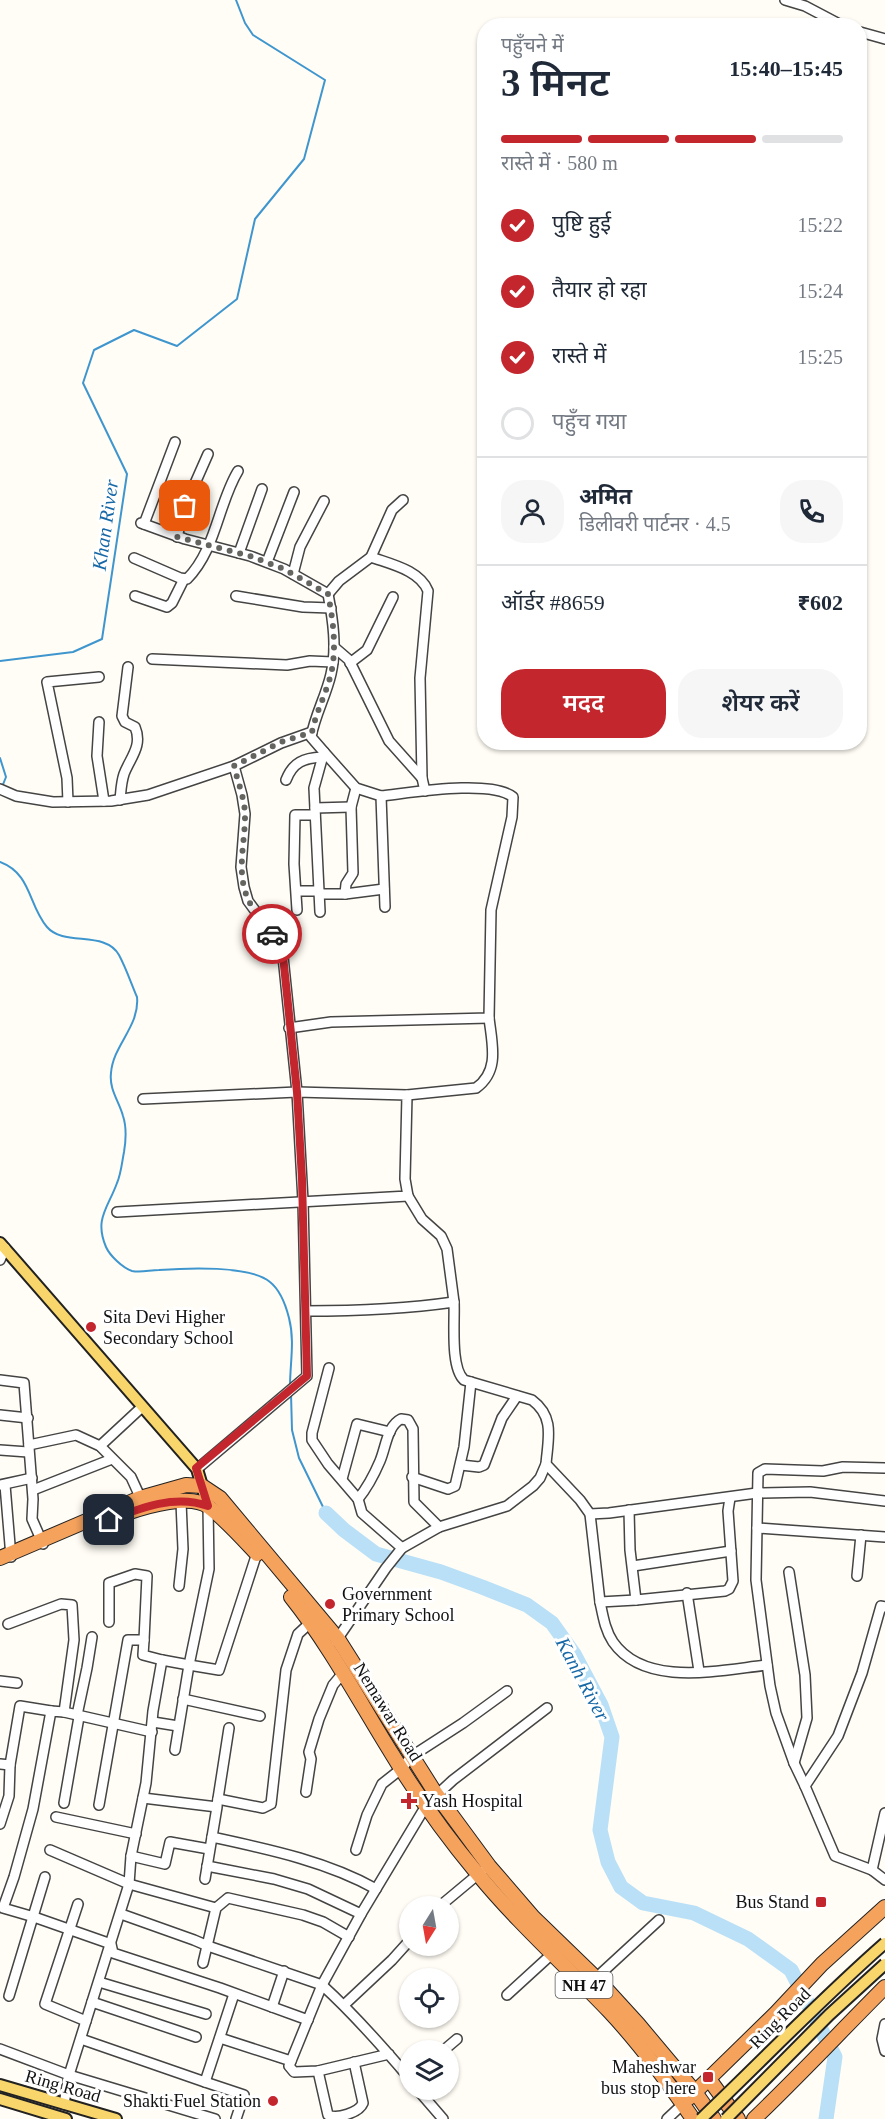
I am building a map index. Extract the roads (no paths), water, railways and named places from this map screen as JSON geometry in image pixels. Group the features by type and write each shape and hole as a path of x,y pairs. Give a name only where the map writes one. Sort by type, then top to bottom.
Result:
{"highway":[{"path":"5,1559 186,1485 202,1486 220,1498 334,1645 412,1756 432,1799"},
{"path":"142,1502 196,1502 208,1506"},
{"name":"Nemawar Road","path":"208,1506 256,1553 311,1622 334,1645 344,1673 401,1768 432,1799 441,1827 533,1917 568,1960 695,2092 714,2119"},
{"name":"Nemawar Road","path":"483,1870 527,1929 553,1953 596,1978 693,2119"},
{"path":"683,2104 822,1965 885,1907"},
{"path":"754,2119 810,2065 852,2018 884,1991"},
{"path":"709,2079 738,2119"}],"main road":[{"path":"2,1245 196,1468 208,1506"},
{"name":"Ring Road","path":"701,2119 748,2075 803,2017 885,1942"},
{"name":"Ring Road","path":"726,2119 829,2015 885,1964"},
{"name":"Ring Road","path":"0,2085 116,2119"},
{"name":"Ring Road","path":"0,2099 42,2116 66,2119"}],"street":[{"path":"785,0 805,6 828,18"},
{"path":"867,34 885,39"},
{"path":"143,1099 297,1092 407,1095 476,1088 484,1082 490,1072 493,1059 489,1018 491,910 512,817 513,797 506,792 469,788 381,796 356,788 323,754 311,737 333,662 334,647 328,594 267,562 177,537 143,524 176,442"},
{"path":"177,537 185,506 208,454"},
{"path":"135,596 167,607 172,603 184,579 190,575 209,545 225,496 238,471"},
{"path":"239,553 262,489"},
{"path":"267,562 294,492"},
{"path":"328,594 339,581 371,557 392,510 403,500"},
{"path":"293,574 300,547 324,501"},
{"path":"371,557 406,570 425,583 428,591 420,678 422,778 425,791"},
{"path":"134,558 184,579"},
{"path":"236,596 292,605 331,608"},
{"path":"350,663 367,650 393,597"},
{"path":"334,647 350,663 389,741 422,778"},
{"path":"152,659 287,665 310,661 333,662"},
{"path":"120,800 124,773 136,751 138,734 135,727 125,722 122,716 128,667"},
{"path":"68,802 67,778 47,682 99,677"},
{"path":"99,722 97,756 104,801"},
{"path":"2,790 16,796 53,802 120,800 148,795 234,766 281,742 312,732"},
{"path":"286,780 289,772 298,762 323,754"},
{"path":"320,912 314,788 323,754"},
{"path":"196,1468 307,1376 303,1201 297,1092 282,946 249,901 244,887 241,867 245,814 234,766"},
{"path":"345,894 346,884 353,873 351,807 356,788"},
{"path":"381,796 385,907"},
{"path":"297,910 294,864 295,815 351,807"},
{"path":"297,891 345,894 384,890"},
{"path":"289,1028 331,1022 489,1018"},
{"path":"334,1645 402,1548 438,1527 507,1506 533,1486 543,1472 547,1418 539,1406 532,1400 464,1380 459,1375 456,1365 454,1302 447,1249 441,1236 422,1219 408,1196 405,1179 407,1095"},
{"path":"117,1212 408,1196"},
{"path":"0,1260 2,1245"},
{"path":"306,1311 381,1310 454,1302"},
{"path":"329,1368 312,1440 328,1464 358,1499 362,1513 402,1548"},
{"path":"0,1380 24,1383 33,1490 32,1519 43,1543"},
{"path":"412,1477 452,1489 461,1465 471,1382"},
{"path":"461,1465 479,1467 484,1465 502,1418 517,1396"},
{"path":"100,1446 142,1407"},
{"path":"0,1415 28,1418"},
{"path":"358,1499 368,1488 390,1432 398,1419 408,1420 412,1424 414,1502 438,1527"},
{"path":"342,1479 357,1424 390,1432"},
{"path":"0,1450 29,1449 76,1435 100,1446 131,1477 142,1502"},
{"path":"33,1490 112,1459"},
{"path":"885,1468 843,1467 822,1471 765,1469 758,1473 756,1580 776,1713 794,1763 835,1856 872,1870 885,1880"},
{"path":"543,1472 587,1511 606,1628 613,1642 633,1661 648,1668 666,1672 767,1665"},
{"path":"5,1559 3,1485 32,1478"},
{"path":"587,1511 629,1510 757,1493 810,1492 885,1501"},
{"path":"600,1602 725,1591 729,1588 733,1581 728,1511 730,1498"},
{"path":"178,1586 183,1549 181,1502"},
{"path":"175,1750 208,1569 208,1506"},
{"path":"629,1510 636,1599"},
{"path":"757,1528 885,1537"},
{"path":"857,1576 861,1535"},
{"path":"633,1566 731,1551"},
{"path":"109,1622 109,1583 135,1574 147,1576 143,1655 219,1670 256,1553"},
{"path":"789,1572 805,1675 807,1718 794,1763"},
{"path":"687,1593 699,1671"},
{"path":"8,1624 61,1604 72,1605 74,1640 64,1712"},
{"path":"805,1786 838,1736 862,1673 881,1606 885,1607"},
{"path":"143,1798 262,1808 271,1804 286,1670 298,1634 311,1622"},
{"path":"64,1803 92,1637"},
{"path":"99,1805 128,1640 144,1640"},
{"path":"64,2103 69,2075 129,1884 131,1856 143,1798 153,1727 153,1711 162,1660"},
{"path":"306,1792 311,1759 309,1752 319,1719 333,1685 344,1673"},
{"path":"0,1681 17,1683"},
{"path":"356,1850 377,1790 382,1784 412,1756 507,1691"},
{"path":"183,1699 260,1716"},
{"path":"0,1824 9,1796 5,1765 20,1706 64,1712 114,1724 178,1726"},
{"path":"389,2054 318,2071 294,2073 290,2070 291,2061 322,1985 361,1914 432,1799 547,1708"},
{"path":"51,1711 33,1809 4,1892 3,1908 111,1944"},
{"path":"205,1880 230,1728"},
{"path":"872,1870 885,1814"},
{"path":"56,1817 136,1834"},
{"path":"212,1837 273,1850 359,1879 376,1889"},
{"path":"131,1856 165,1864 170,1842 209,1849"},
{"path":"50,1850 129,1884 216,1908"},
{"path":"207,1866 274,1879 309,1889 361,1914"},
{"path":"453,1896 483,1870"},
{"path":"9,1996 45,1877"},
{"path":"203,1963 216,1908 228,1898 323,1922 349,1937"},
{"path":"78,1904 45,2004 86,2021"},
{"path":"121,1914 322,1985 344,2005 399,2066"},
{"path":"596,1978 659,1920"},
{"path":"111,1944 113,1953 308,2020"},
{"path":"344,2005 399,1952"},
{"path":"507,1995 553,1953"},
{"path":"272,2007 284,1971"},
{"path":"99,1982 206,2014"},
{"path":"205,2082 234,1994"},
{"path":"93,2002 196,2037"},
{"path":"885,2024 882,2039 885,2051"},
{"path":"220,2038 291,2061"},
{"path":"81,2039 244,2095 236,2119"},
{"path":"0,2049 69,2075 215,2119"},
{"path":"318,2071 328,2115 337,2119 358,2110 363,2103 354,2062"},
{"path":"427,2100 443,2119"},
{"path":"667,2119 683,2104"}],"waterway":[{"name":"Khan River","path":"0,661 73,652 102,639 127,474 83,383 94,350 134,330 177,346 237,299 255,219 304,159 325,80 253,35 245,23 236,0"},
{"path":"0,758 6,777 2,787"},
{"path":"0,862 18,874 41,918 54,933 95,940 113,947 122,960 137,997 137,1007 131,1026 116,1053 111,1073 111,1085 123,1116 126,1134 119,1176 102,1221 101,1229 106,1247 114,1258 132,1271 233,1270 261,1277 270,1282 282,1298 291,1327 290,1386"},
{"path":"291,1394 292,1430 299,1458 326,1513"},
{"name":"Kanh River","path":"326,1513 376,1554 441,1572 482,1587 527,1605 552,1623 574,1654 601,1705 612,1737 600,1830 608,1862 621,1887 643,1903 694,1913 748,1939 791,1970 835,2057 826,2119"}],"place":[{"name":"Sita Devi Higher Secondary School","path":"91,1327"},
{"name":"Government Primary School","path":"330,1604"},
{"name":"Yash Hospital","path":"409,1801"},
{"name":"Bus Stand","path":"821,1902"},
{"name":"Maheshwar bus stop here","path":"708,2077"},
{"name":"Shakti Fuel Station","path":"273,2101"}]}
